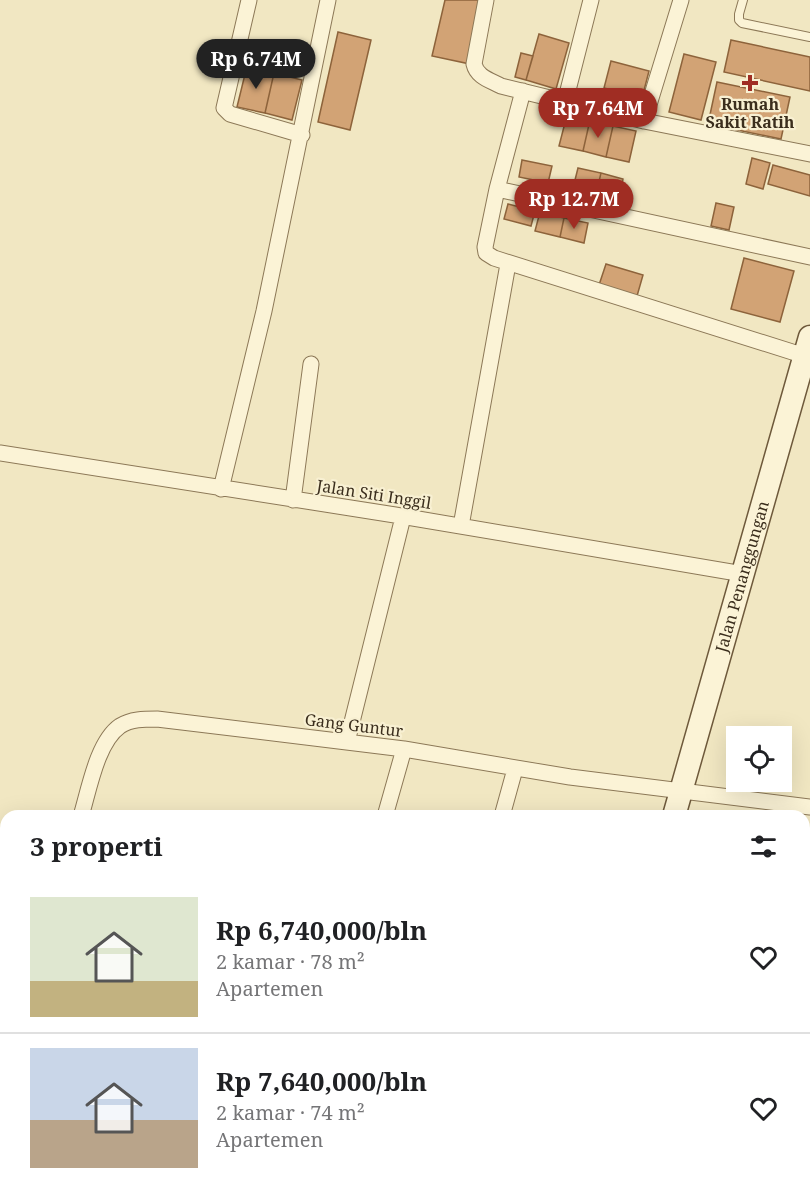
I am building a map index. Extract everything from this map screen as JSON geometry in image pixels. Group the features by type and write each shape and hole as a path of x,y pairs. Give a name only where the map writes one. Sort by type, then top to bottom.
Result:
{"main road":[{"name":"Jalan Penanggungan","path":"676,810 807,347"}],"street":[{"path":"249,0 224,108 230,114 302,135"},
{"path":"221,489 264,311 328,0"},
{"path":"486,0 477,38 474,64 480,75 501,86 644,121 810,154"},
{"path":"565,102 591,0"},
{"path":"644,121 681,0"},
{"path":"523,91 497,189 485,247 486,253 507,264 807,347"},
{"path":"497,189 810,257"},
{"path":"461,526 507,264"},
{"path":"294,500 311,364"},
{"name":"Jalan Siti Inggil","path":"0,453 461,526 743,574"},
{"path":"347,742 403,517"},
{"name":"Gang Guntur","path":"83,810 103,747 111,735 121,725 138,720 157,719 404,749 515,769 810,807"},
{"path":"387,810 404,749"},
{"path":"504,810 515,769"}],"lane":[{"path":"743,0 739,14 739,20 742,23 810,38"}],"building":[{"path":"445,0 484,0 470,64 432,56"},
{"path":"338,32 371,40 350,130 318,122"},
{"path":"539,34 569,43 556,89 526,80"},
{"path":"731,40 810,57 810,91 724,72"},
{"path":"521,53 533,56 526,80 515,77"},
{"path":"684,54 716,62 701,120 669,112"},
{"path":"611,61 649,71 642,98 604,88"},
{"path":"247,66 274,73 265,113 237,107"},
{"path":"274,73 302,80 292,120 265,113"},
{"path":"717,82 790,97 781,139 708,124"},
{"path":"567,115 590,120 583,151 559,146"},
{"path":"590,120 613,126 606,157 583,151"},
{"path":"613,126 636,131 629,162 606,157"},
{"path":"752,158 770,163 763,189 746,184"},
{"path":"522,160 552,166 548,183 519,177"},
{"path":"773,165 810,175 810,196 768,184"},
{"path":"578,168 601,173 596,194 573,188"},
{"path":"601,173 623,179 619,200 596,194"},
{"path":"716,203 734,207 729,230 711,226"},
{"path":"508,204 535,211 531,226 504,219"},
{"path":"540,212 564,218 560,237 535,231"},
{"path":"564,218 588,223 584,243 560,237"},
{"path":"744,258 794,271 780,322 731,309"},
{"path":"606,264 643,275 637,296 599,285"}],"place":[{"name":"Rumah Sakit Ratih","path":"750,83"}]}
